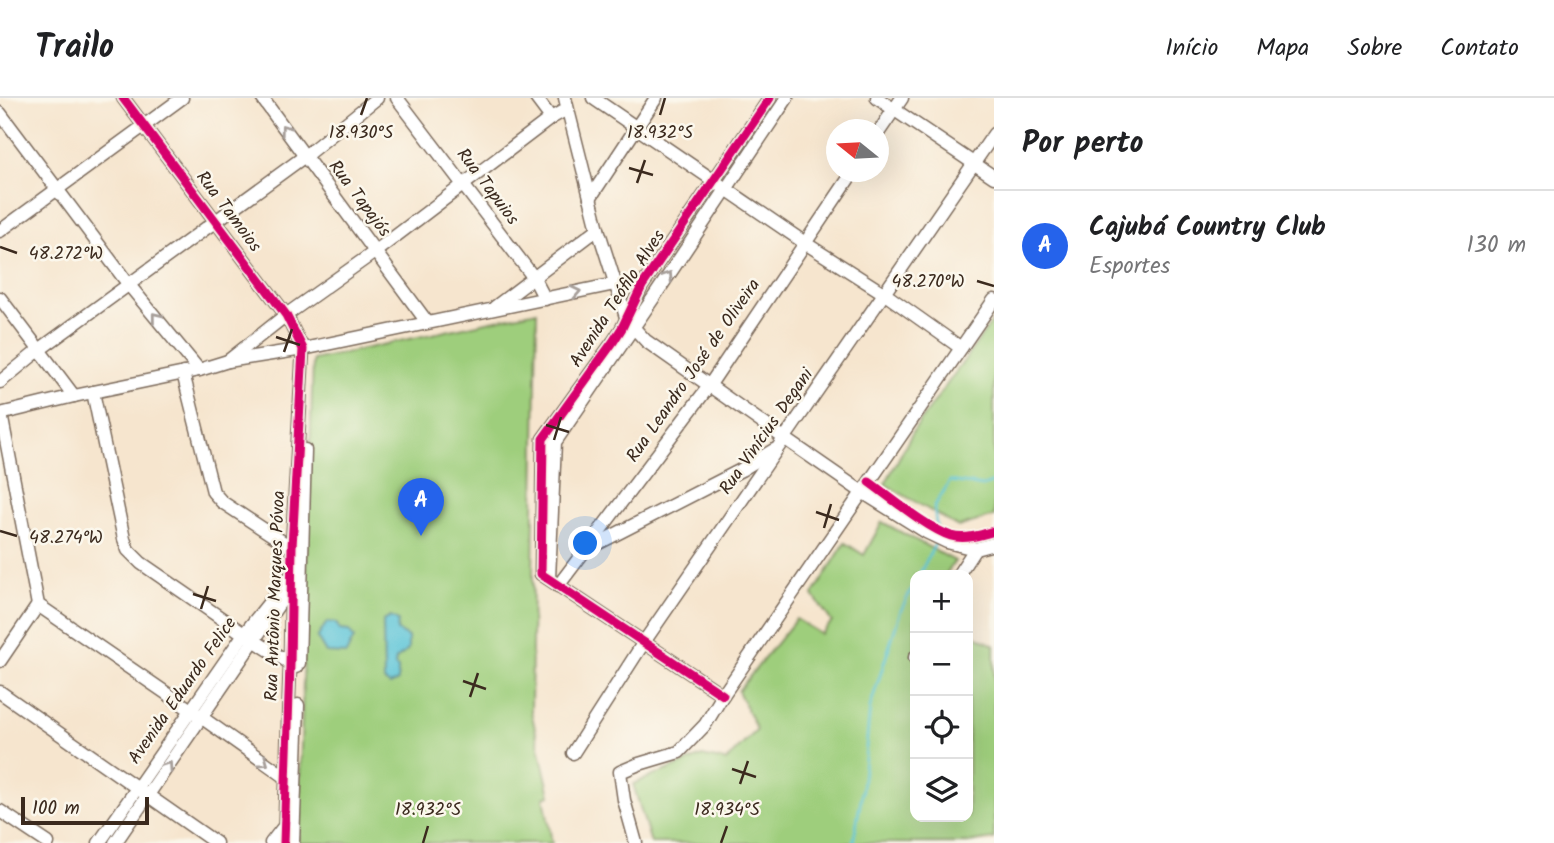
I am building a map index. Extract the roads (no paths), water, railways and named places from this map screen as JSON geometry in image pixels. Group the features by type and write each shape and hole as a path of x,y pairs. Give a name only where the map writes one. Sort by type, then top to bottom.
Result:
{"street":[{"name":"Rua Tamoios","path":"123,98 285,315 305,349"},
{"path":"0,231 182,98"},
{"name":"Rua Tapajós","path":"262,98 427,322"},
{"path":"0,382 39,350 304,156 377,98"},
{"name":"Rua Tapuios","path":"397,98 534,278 545,299"},
{"path":"536,98 551,118"},
{"path":"593,98 961,348"},
{"path":"590,198 656,98"},
{"name":"Avenida Teófilo Alves","path":"629,322 642,286 770,98"},
{"name":"Avenida Teófilo Alves","path":"549,579 549,440 622,328 654,297 787,98"},
{"path":"877,98 994,177"},
{"path":"887,119 902,98"},
{"path":"228,362 285,315 376,251 566,104 615,284 629,322 646,341 709,386 780,443 926,532 947,542 975,548 994,544"},
{"path":"0,113 129,285 199,370"},
{"name":"Rua Vinícius Degani","path":"573,753 644,642 994,134"},
{"name":"Rua Leandro José de Oliveira","path":"549,579 586,549 709,386 845,182"},
{"path":"489,311 598,229"},
{"path":"287,778 38,605 0,414 228,362 305,349 615,284"},
{"path":"642,286 654,297"},
{"path":"0,298 74,396"},
{"path":"636,843 624,800 620,772 679,752 705,725 994,300"},
{"name":"Rua Antônio Marques Póvoa","path":"298,570 292,547 305,349"},
{"name":"Rua Antônio Marques Póvoa","path":"290,841 305,349"},
{"path":"183,373 210,487 222,502 292,547 298,570"},
{"path":"93,392 128,550 141,563 295,666"},
{"path":"586,549 741,470 780,443"},
{"path":"961,570 975,548"},
{"name":"Avenida Eduardo Felice","path":"99,843 143,791 298,570"},
{"path":"549,579 723,695"},
{"path":"0,661 38,605"},
{"name":"Rua Antônio Marques Póvoa","path":"290,841 285,825 295,666"},
{"path":"0,692 216,843"},
{"name":"Avenida Eduardo Felice","path":"115,843 143,791"},
{"path":"0,811 48,843"},
{"path":"271,843 285,825"}],"water":[{"path":"391,617 398,621 397,631 408,637 408,650 396,659 398,681 390,685 384,681 383,621"},
{"path":"327,622 336,623 340,630 349,631 354,638 346,654 326,653 317,638"}],"waterway":[{"path":"937,533 934,507 950,481 983,486 994,482"},
{"path":"922,570 936,542"},
{"path":"853,843 861,799 870,707 901,610 910,593"}],"place":[{"name":"Cajubá Country Club","path":"421,536"}]}
